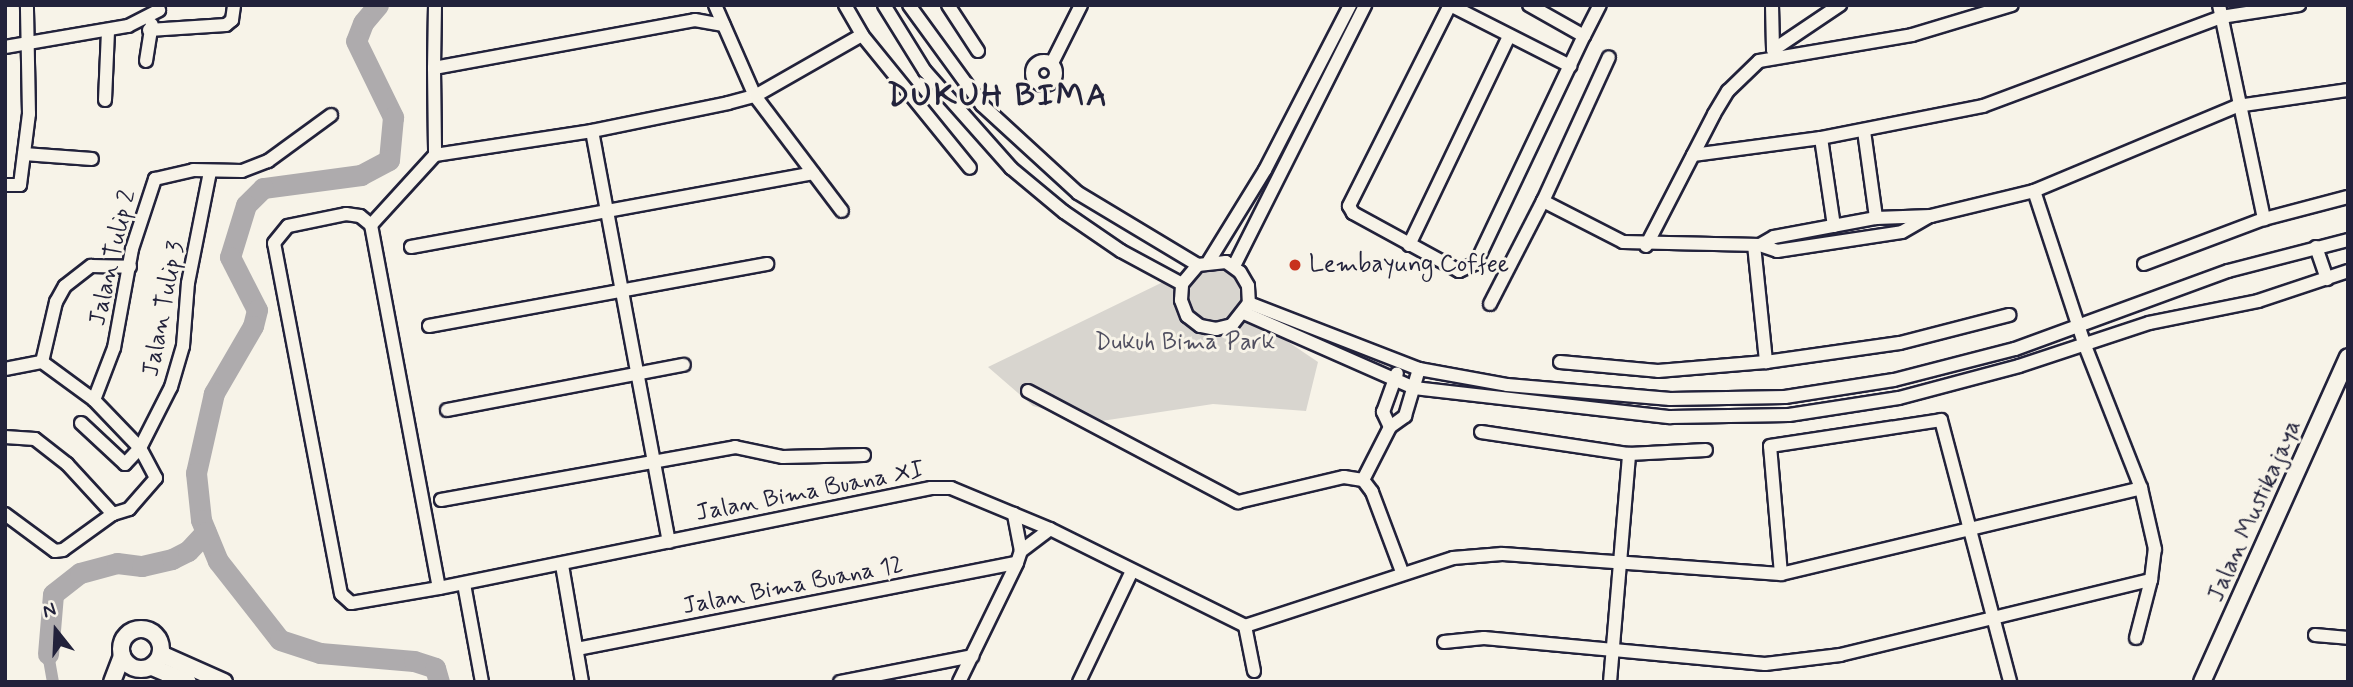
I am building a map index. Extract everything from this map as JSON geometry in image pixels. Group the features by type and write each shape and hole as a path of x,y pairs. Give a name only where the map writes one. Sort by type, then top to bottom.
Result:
{"main road":[{"name":"Jalan Mustikajaya","path":"2208,678 2255,558 2348,357"},
{"path":"112,682 122,656 123,639 143,629 158,637 149,668"},
{"path":"122,656 131,668 149,668 224,682"},
{"path":"149,668 188,682"}],"street":[{"path":"5,186 20,186 29,114 27,5"},
{"path":"149,30 226,25 232,20 234,5"},
{"path":"435,5 435,155"},
{"path":"715,5 755,96 842,211"},
{"path":"845,5 862,35 970,168"},
{"path":"884,5 925,71 1011,168 1064,212 1121,251 1182,284"},
{"path":"909,5 950,66 1025,149 1078,193 1203,263 1234,267 1248,286 1247,308 1233,324 1216,329 1200,326 1187,316 1181,300 1182,284 1203,263 1265,170 1350,5"},
{"path":"947,5 978,51"},
{"path":"1052,63 1081,5"},
{"path":"1234,267 1282,177 1366,5"},
{"path":"1570,66 1450,5 1349,206 1353,213 1458,271 1476,262 1600,5"},
{"path":"1529,5 1584,36"},
{"path":"1772,5 1773,50 1840,5"},
{"path":"1646,246 1728,91 1759,61 1912,34 2012,5"},
{"path":"1693,155 1864,131 2010,99 2220,11 2300,5"},
{"path":"5,47 29,46 128,26 160,7"},
{"path":"146,61 149,30 160,7"},
{"path":"2220,11 2237,106 2263,219"},
{"path":"435,68 695,20 724,25"},
{"path":"105,100 108,30"},
{"path":"439,588 371,225 435,155 592,131 755,96 862,35"},
{"path":"1409,245 1509,36"},
{"path":"1490,304 1543,201 1609,57"},
{"path":"1757,245 1774,237 1877,218 1931,216 2034,191 2237,106 2348,90"},
{"path":"210,172 242,171 268,161 331,115"},
{"path":"592,131 669,542"},
{"path":"1864,131 1877,218"},
{"path":"1821,138 1834,226"},
{"path":"1011,168 1025,149"},
{"path":"24,154 93,159"},
{"path":"1265,170 1282,177"},
{"name":"Jalan Tulip 2","path":"94,400 114,348 144,205 155,179 174,172 210,172"},
{"name":"Jalan Tulip 3","path":"140,447 172,387 183,346 188,283 210,172"},
{"path":"411,247 813,173"},
{"path":"2034,191 2078,328 2141,488 2154,549 2151,580 2136,638"},
{"path":"2144,264 2263,219 2348,197"},
{"path":"1543,201 1622,242 1646,246 1757,245 1777,251 1902,232 1931,216"},
{"name":"Jalan Bima Buana XI","path":"371,225 360,216 346,214 288,226 274,243 334,568 341,594 351,603 562,565 940,488 1049,529 1245,626"},
{"path":"1247,308 1419,369 1507,385 1657,398 1785,397 1894,380 2078,328 2228,271 2348,240"},
{"path":"1757,245 1766,362"},
{"path":"2316,247 2328,279"},
{"path":"429,326 767,264"},
{"path":"42,362 56,302 65,286 91,266 130,267"},
{"path":"1247,308 1414,388 1671,417 1788,415 1899,398 2085,346 2149,323 2258,301 2348,271"},
{"path":"1560,362 1658,370 1766,362 1900,343 2009,315"},
{"path":"5,369 42,362 94,400 140,447 156,478 129,509 113,514 55,551 5,514"},
{"path":"1390,427 1382,412 1401,362"},
{"path":"447,410 684,365"},
{"path":"1363,480 1390,427 1405,416 1419,369"},
{"path":"1028,391 1238,502 1344,477 1363,480 1372,492 1402,572"},
{"path":"1781,574 1770,446 1941,420 2010,682"},
{"path":"81,423 119,463 132,460 140,447"},
{"path":"1481,432 1629,454 1706,450"},
{"path":"5,437 35,439 66,464 113,514"},
{"path":"441,500 735,447 783,457 864,455"},
{"path":"1610,682 1629,454"},
{"path":"1254,671 1245,626 1402,572 1479,555 1781,574 2141,488"},
{"path":"1014,514 1019,557"},
{"path":"958,682 1019,557 1049,529"},
{"name":"Jalan Bima Buana 12","path":"577,649 1019,557"},
{"path":"562,565 582,682"},
{"path":"1079,682 1132,571"},
{"path":"1444,642 1484,638 1794,663 1995,619 2151,580"},
{"path":"464,584 482,682"},
{"path":"2315,635 2348,638"},
{"path":"840,682 972,656"}],"green space":[{"name":"Dukuh Bima Park","path":"1226,262 1248,286 1245,313 1318,362 1306,411 1213,404 1095,422 1033,406 988,367 1198,265"}],"waterway":[{"path":"378,5 363,23 356,41 393,117 389,160 361,175 263,188 246,205 230,257 257,310 253,326 214,393 196,473 201,520 218,561 280,640 320,653 414,661 435,668 439,682"},
{"path":"48,654 53,594 80,573 117,563 142,566 172,559 188,551 206,532"},
{"path":"48,654 53,682"}],"place":[{"name":"Lembayung Coffee","path":"1295,265"}],"district":[{"name":"DUKUH BIMA","path":"998,96"}]}
